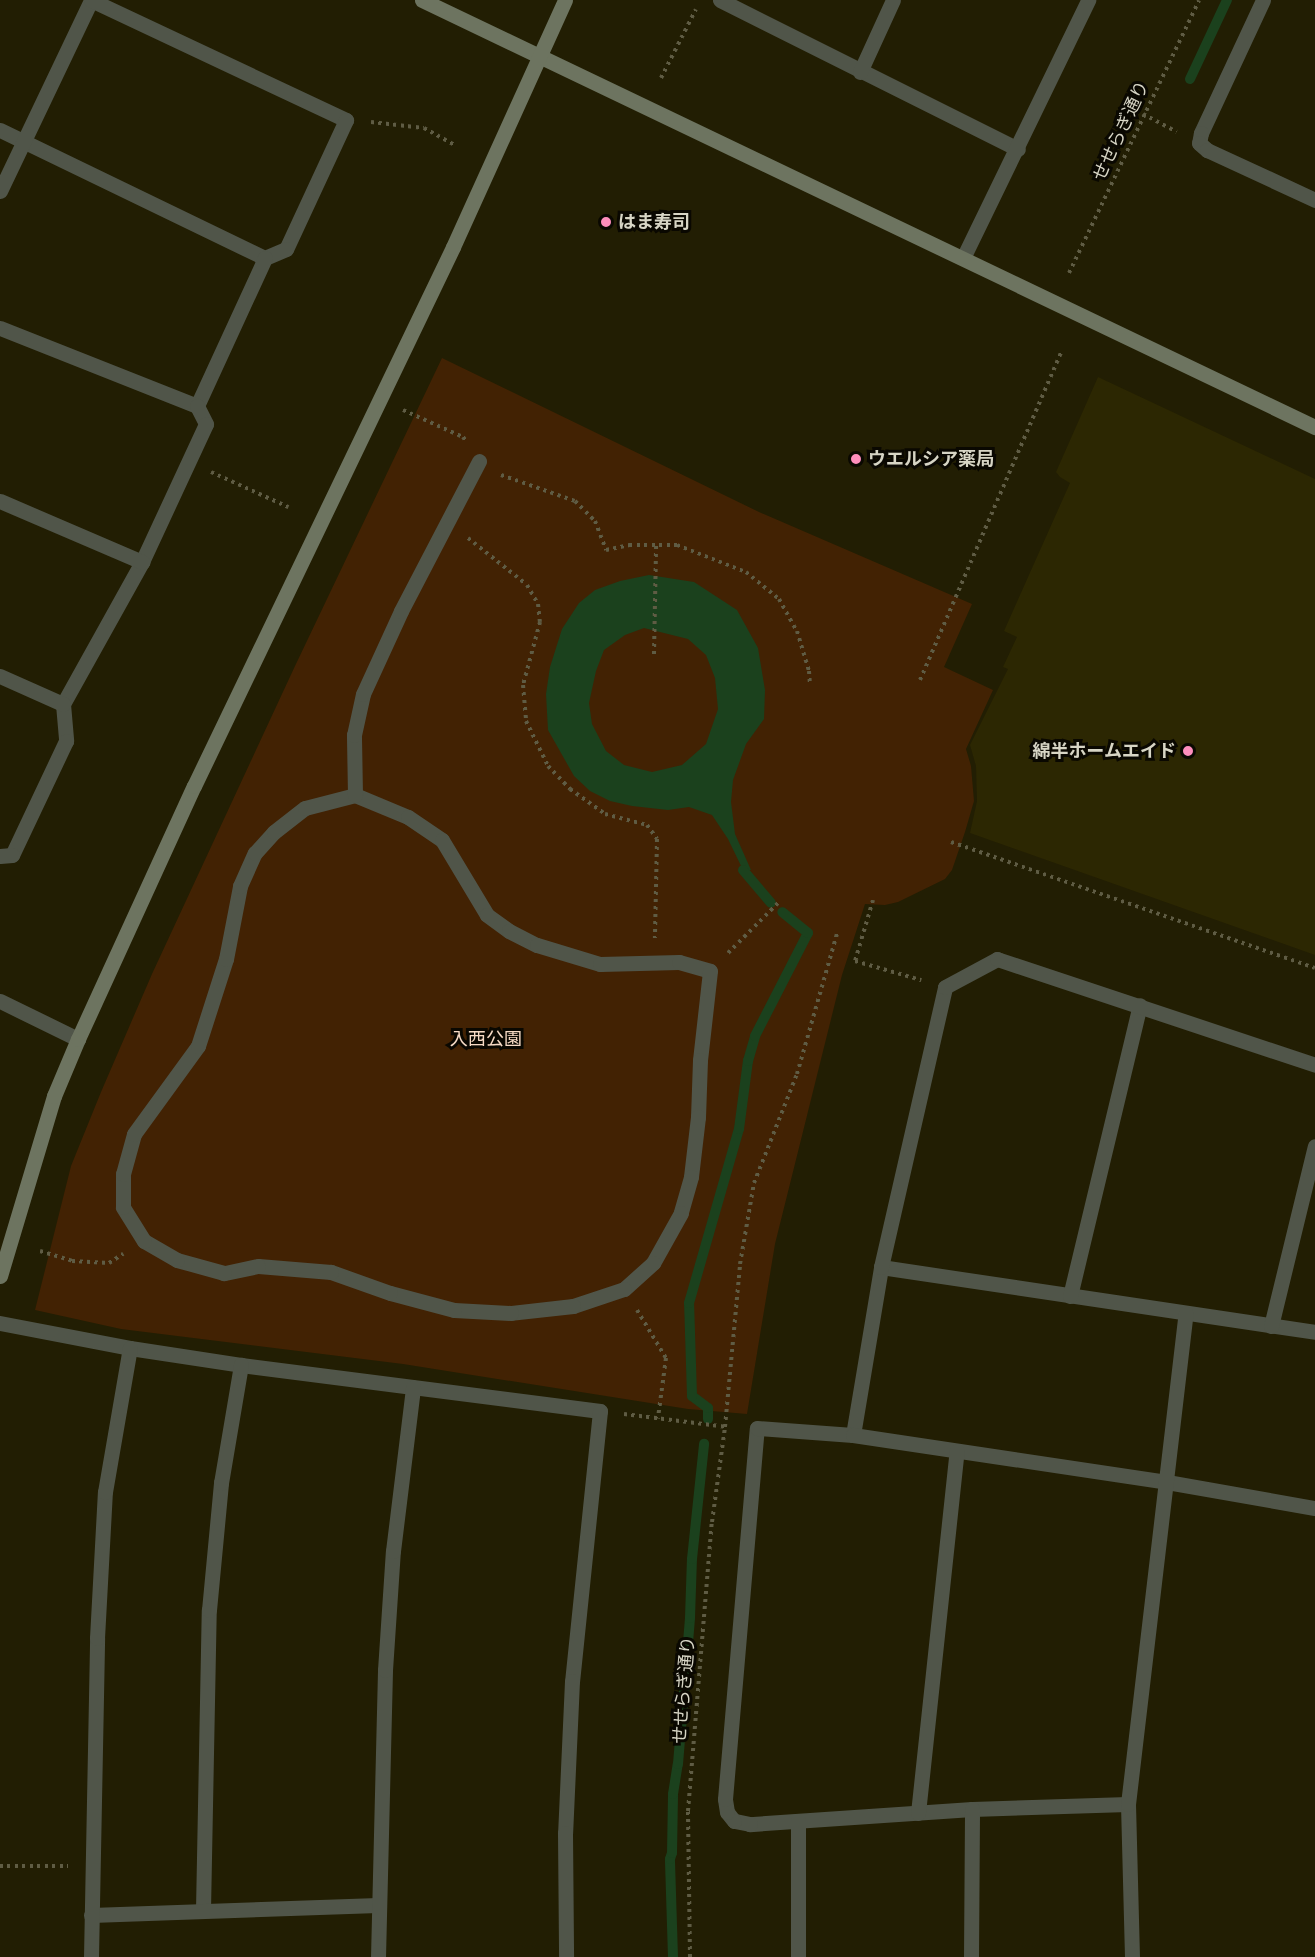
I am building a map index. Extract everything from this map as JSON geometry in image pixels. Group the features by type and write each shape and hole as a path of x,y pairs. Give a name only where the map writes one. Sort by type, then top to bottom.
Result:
{"street":[{"path":"0,191 91,0 346,120 286,249 265,258 197,406"},
{"path":"422,0 1315,427"},
{"path":"0,1276 54,1096 78,1039 194,786 381,400 565,0"},
{"path":"720,0 1018,149"},
{"path":"860,72 893,0"},
{"path":"963,258 1018,149 1088,0"},
{"path":"1263,0 1201,133 1199,144 1207,150 1315,200"},
{"path":"0,130 22,143 265,258"},
{"path":"0,328 197,406 206,424 142,562 63,704 66,741 12,855 0,856"},
{"path":"356,795 354,735 363,694 447,520 479,461"},
{"path":"0,501 142,562"},
{"path":"0,676 63,704"},
{"path":"356,795 408,817 442,840 487,915 509,931 537,945 600,964 679,962 710,971 691,1177 681,1213 653,1263 624,1289 573,1306 511,1313 454,1310 390,1293 331,1272 258,1266 224,1273 177,1260 144,1241 123,1207 123,1174 134,1134 198,1046 226,959 240,886 255,853 274,832 305,808 356,795"},
{"path":"853,1435 881,1267 945,987 997,959 1315,1065"},
{"path":"0,1001 78,1039"},
{"path":"1070,1296 1140,1005"},
{"path":"1271,1326 1315,1146"},
{"path":"881,1267 1315,1332"},
{"path":"1132,1957 1128,1804 1186,1312"},
{"path":"0,1323 130,1348 241,1365 600,1411 572,1681 565,1833 566,1957"},
{"path":"91,1957 97,1638 105,1492 130,1348"},
{"path":"203,1910 209,1610 221,1483 241,1365"},
{"path":"378,1957 385,1670 393,1551 413,1387"},
{"path":"1128,1804 972,1809 750,1824 734,1821 727,1812 725,1799 756,1428 853,1435 1167,1482 1315,1508"},
{"path":"918,1813 957,1451"},
{"path":"971,1957 972,1809"},
{"path":"798,1821 798,1957"},
{"path":"91,1915 378,1905"}],"path":[{"name":"せせらぎ通り","path":"1069,273 1199,0"},
{"path":"661,78 693,13 699,6"},
{"path":"1143,114 1199,144"},
{"path":"346,120 424,128 455,146"},
{"path":"920,680 1062,350"},
{"path":"381,400 463,437 479,461 501,475 575,501 595,521 606,550 630,545 677,545 746,572 779,599 797,631 809,671 810,684"},
{"path":"189,461 288,507"},
{"path":"447,520 527,585 538,604 540,622 523,685 526,721 548,766 570,789 605,814 647,825 657,839 654,963"},
{"path":"654,654 656,546"},
{"path":"951,842 1315,968"},
{"path":"873,900 855,961 945,987"},
{"path":"710,971 779,902"},
{"name":"せせらぎ通り","path":"690,1957 688,1811 712,1522 725,1427 740,1264 754,1183 797,1074 837,934"},
{"path":"40,1251 72,1261 109,1263 144,1241"},
{"path":"624,1289 666,1358 658,1418"},
{"path":"600,1411 725,1427"},
{"path":"0,1866 92,1866"}],"shaded area":[{"path":"1098,377 1315,479 1315,955 970,833 977,801 976,766 970,745 1008,669 1003,667 1017,637 1004,631 1070,483 1056,472"},
{"path":"649,575 694,582 737,610 758,648 765,690 764,719 746,744 733,780 731,802 735,834 751,870 743,870 728,839 712,815 689,807 668,810 632,806 610,801 590,791 574,776 548,730 546,694 550,667 562,629 579,603 595,590 620,581","holes":["644,628 688,639 706,655 715,678 718,709 706,744 682,765 652,772 624,765 606,751 592,724 589,703 596,671 604,650 625,635"]}],"green space":[{"name":"入西公園","path":"442,358 759,512 972,604 944,667 993,690 966,749 971,766 974,801 952,870 945,879 898,902 885,905 865,904 842,975 775,1244 747,1414 688,1409 403,1364 121,1329 35,1310 71,1166 101,1092 152,974 295,666"}],"waterway":[{"path":"1190,79 1227,0"},
{"path":"743,870 771,903"},
{"path":"708,1419 708,1408 692,1396 689,1303 739,1129 748,1061 755,1036 808,933 782,912"},
{"path":"673,1957 670,1859 673,1794 678,1764 690,1618 692,1559 704,1444"}],"place":[{"name":"はま寿司","path":"606,222"},
{"name":"ウエルシア薬局","path":"856,459"},
{"name":"綿半ホームエイド","path":"1188,751"}]}
